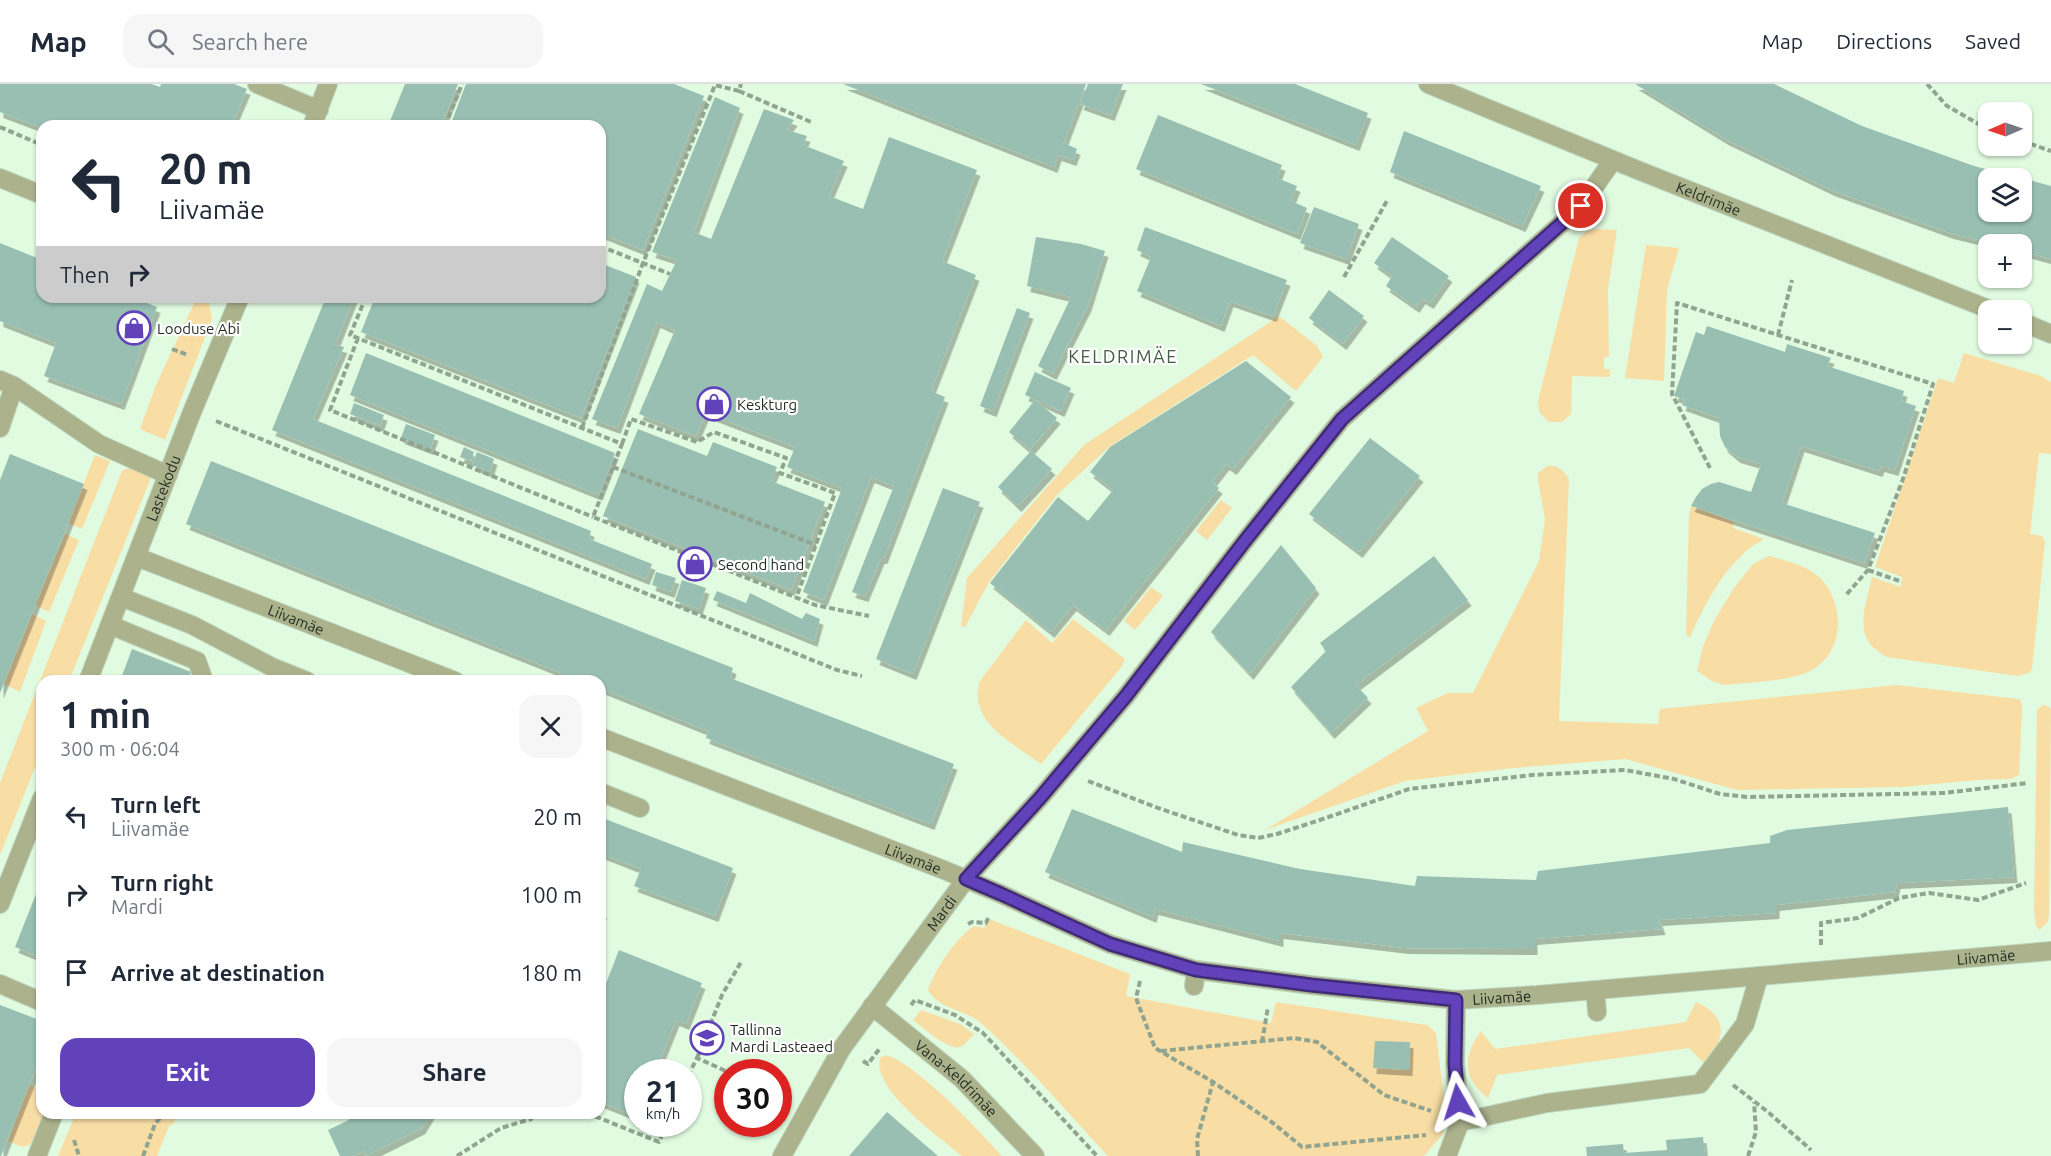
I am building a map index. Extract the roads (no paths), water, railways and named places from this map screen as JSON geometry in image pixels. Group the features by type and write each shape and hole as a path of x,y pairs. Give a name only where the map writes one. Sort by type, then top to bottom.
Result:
{"street":[{"path":"257,84 316,118 328,84"},
{"name":"Keldrimäe","path":"1428,84 1978,305"},
{"name":"Mardi","path":"782,1156 842,1048 966,879 1063,771 1126,696 1342,419 1581,206 1613,160"},
{"path":"0,178 36,193"},
{"name":"Lastekodu","path":"90,675 192,412 237,303"},
{"path":"2032,326 2051,334"},
{"path":"0,428 7,383 99,444 168,475"},
{"name":"Liivamäe","path":"137,557 439,675"},
{"path":"121,597 192,625 272,668 291,675"},
{"path":"110,625 196,661 202,675"},
{"name":"Liivamäe","path":"606,739 966,879 1110,944 1145,955 1195,978 1311,985 1456,1000 2051,951"},
{"path":"606,794 640,808"},
{"path":"0,904 36,813"},
{"path":"1460,1122 1546,1103 1700,1084 1745,1024 1759,976"},
{"path":"0,984 36,999"},
{"path":"1595,990 1597,1012"},
{"path":"1447,1156 1460,1122 1455,1064 1456,1000"},
{"name":"Vana-Keldrimäe","path":"872,1006 962,1079 1035,1156"},
{"path":"37,1156 52,1119"}],"place":[{"name":"Looduse Abi","path":"134,328"},
{"name":"Keskturg","path":"714,404"},
{"name":"Second hand","path":"695,564"},
{"name":"Tallinna Mardi Lasteaed","path":"707,1038"}],"district":[{"name":"KELDRIMÄE","path":"1123,356"}]}
